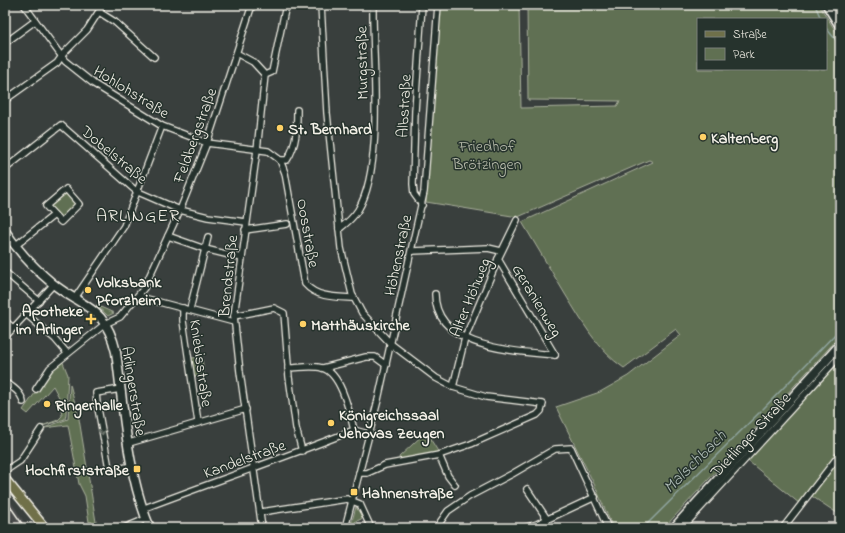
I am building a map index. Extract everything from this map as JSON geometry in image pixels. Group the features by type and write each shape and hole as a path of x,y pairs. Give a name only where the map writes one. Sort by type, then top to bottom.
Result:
{"main road":[{"path":"827,5 840,26"},
{"name":"Arlingerstraße","path":"5,231 11,244 35,268 54,284 90,306 105,324 114,343 132,466 142,509 150,528"},
{"name":"Dietlinger Straße","path":"674,528 840,345"},
{"path":"5,479 45,528"}],"street":[{"name":"Hohlohstraße","path":"24,5 62,57 94,84 162,126 207,143 257,150"},
{"path":"5,100 57,63 88,30 103,5"},
{"name":"Feldbergstraße","path":"36,389 50,368 105,324 120,317 139,295 180,210 207,143 238,54 252,5"},
{"name":"Brendstraße","path":"262,528 234,319 257,150 265,74 272,72 286,5"},
{"path":"321,5 327,113 339,229 345,270 354,298 374,328 391,344 436,378 453,387 486,397 543,404 541,411 537,415 471,444 440,455 359,473"},
{"name":"Murgstraße","path":"339,229 350,221 361,205 373,162 375,113 373,5"},
{"name":"Albstraße","path":"422,5 415,111 413,184 414,194 422,205"},
{"name":"Höhenstraße","path":"345,528 386,365 422,205 438,5"},
{"path":"99,12 116,22 154,57"},
{"path":"5,42 35,21"},
{"path":"238,54 253,62 265,74"},
{"path":"257,150 268,151 280,160 286,160 296,138 297,110"},
{"name":"Dobelstraße","path":"5,169 61,125 136,191 180,210 208,218 246,222"},
{"path":"75,298 99,265 124,226 136,191 162,126"},
{"name":"Oosstraße","path":"280,160 285,173 305,284 311,291 317,294 354,298"},
{"path":"66,189 79,204 61,222 54,215 46,206 66,189"},
{"path":"11,244 54,215"},
{"name":"Alter Höhweg","path":"453,387 465,338 501,251 517,220"},
{"path":"245,230 287,224"},
{"path":"168,236 205,249 242,258"},
{"path":"190,310 208,237"},
{"path":"412,250 488,248 501,251"},
{"name":"Geranienweg","path":"465,338 493,348 555,355 498,259"},
{"path":"5,272 38,301"},
{"path":"5,337 54,284"},
{"path":"435,294 437,312 448,325 465,338"},
{"path":"139,295 144,298 190,310 234,319 274,308 284,313 288,368 296,428 302,451"},
{"name":"Kniebisstraße","path":"183,308 183,321 198,422"},
{"path":"26,314 55,340 67,354"},
{"path":"5,321 14,328"},
{"name":"Dietlinger Straße","path":"679,528 684,526 840,356"},
{"path":"288,368 323,368 366,357 375,357 386,365"},
{"path":"323,368 331,374 338,384 354,430 368,434"},
{"path":"5,383 13,387 23,397 23,402"},
{"path":"121,389 96,393 108,466 110,470 132,466"},
{"path":"129,443 246,409"},
{"path":"5,471 20,461 41,428"},
{"name":"Kandelstraße","path":"142,509 254,466 302,451 354,430"},
{"path":"436,528 448,511 470,496 555,449 571,448 595,497 608,528"},
{"path":"783,528 840,454"},
{"path":"440,455 448,476 455,485"},
{"path":"527,489 547,518"},
{"path":"524,528 538,526 547,518 595,497"},
{"path":"260,512 347,499 360,504 371,528"},
{"path":"124,528 146,518"}],"shaded area":[{"path":"5,494 28,528 18,528 5,511"}],"green space":[{"name":"Friedhof Brötzingen","path":"439,5 519,5 521,108 617,106 620,101 528,100 527,5 819,5 840,38 840,258 836,261 840,267 840,336 664,528 613,528 595,486 556,407 600,392 628,376 681,335 676,329 624,368 614,361 598,344 584,325 522,222 653,162 649,160 518,217 426,202"},
{"path":"66,192 76,204 61,218 50,206"},
{"path":"96,305 114,313 108,316"},
{"path":"202,357 204,376 194,377 191,358"},
{"path":"62,360 68,375 65,419 42,426 58,420 62,416 60,399 53,386 28,414 23,410 52,369"},
{"path":"839,362 840,452 800,504 748,461"},
{"path":"70,384 79,419 97,528 90,528 92,522 89,522 85,496 79,484 68,425 44,428 68,419"},
{"path":"427,431 434,436 431,440 439,453 400,460 399,457"},
{"path":"840,457 840,515 810,495"},
{"path":"356,507 363,518 355,522 358,528 350,528"}],"waterway":[{"name":"Malschbach","path":"815,5 821,18"},
{"name":"Malschbach","path":"827,29 840,45"},
{"name":"Malschbach","path":"763,409 840,329"},
{"name":"Malschbach","path":"643,528 761,411"}],"railway":[{"path":"5,499 25,528"}],"place":[{"name":"St. Bernhard","path":"280,128"},
{"name":"Kaltenberg","path":"703,137"},
{"name":"Volksbank Pforzheim","path":"88,290"},
{"name":"Apotheke im Arlinger","path":"91,319"},
{"name":"Matthäuskirche","path":"303,324"},
{"name":"Ringerhalle","path":"47,404"},
{"name":"Königreichssaal Jehovas Zeugen","path":"331,423"},
{"name":"Hochfirststraße","path":"137,469"},
{"name":"Hahnenstraße","path":"354,492"}],"district":[{"name":"ARLINGER","path":"138,215"}]}
